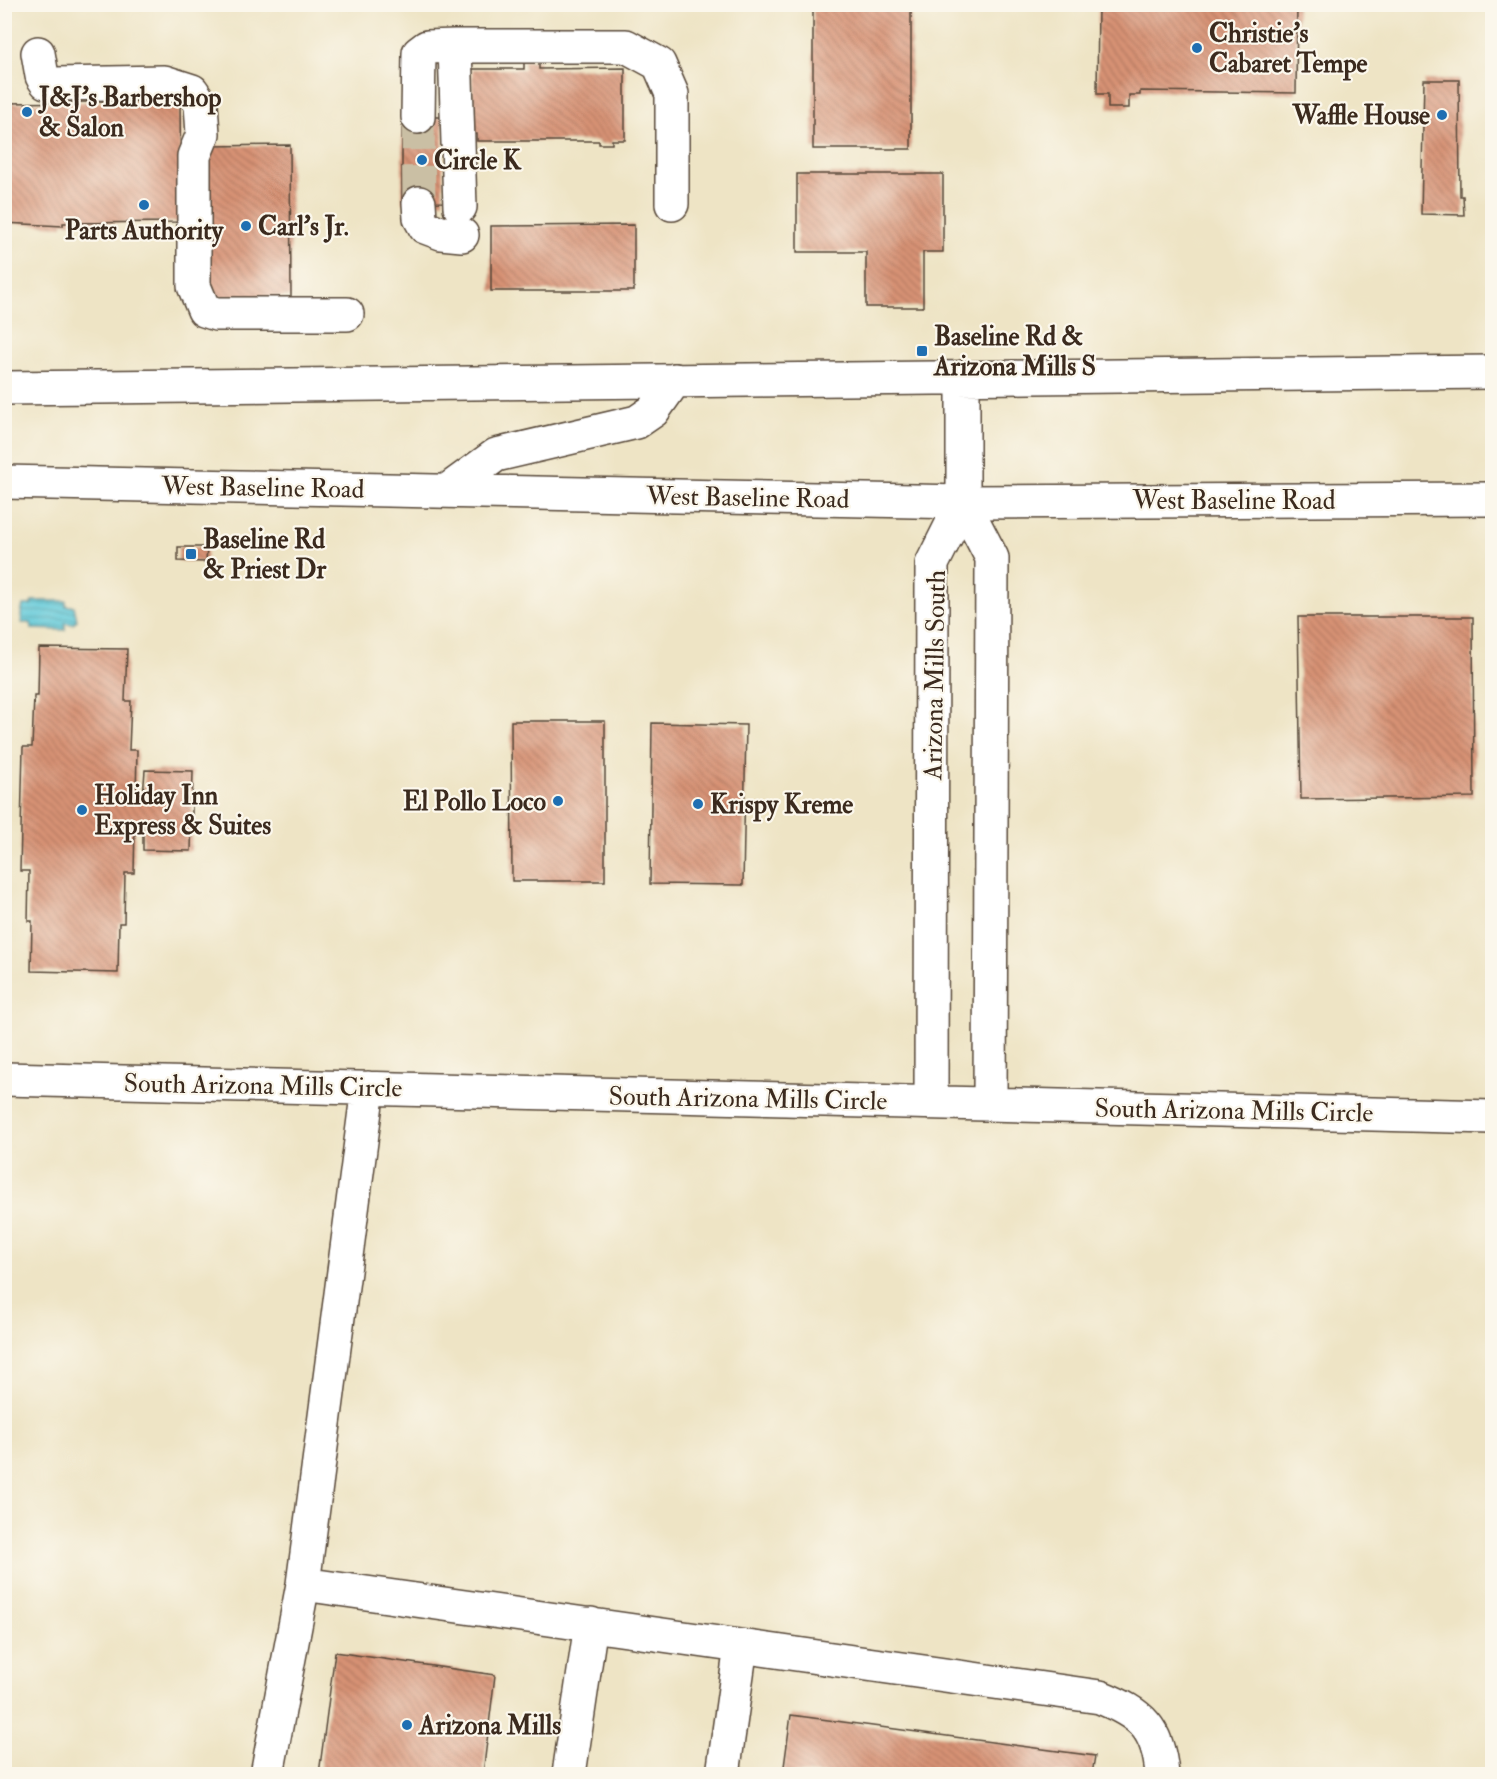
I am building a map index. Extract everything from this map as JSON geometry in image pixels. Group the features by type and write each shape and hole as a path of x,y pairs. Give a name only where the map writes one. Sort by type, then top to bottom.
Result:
{"main road":[{"path":"419,202 420,218 425,227 441,233 461,221 455,46"},
{"path":"418,117 419,53 427,47 626,46 658,64 672,94 672,204"},
{"path":"38,53 42,76 46,82 57,84 164,82 192,91 201,104 203,134 194,156 194,286 204,310 216,314 347,314"},
{"path":"4,388 1492,372"},
{"path":"963,377 963,502 992,558 990,1104"},
{"path":"448,490 496,455 637,422 653,411 675,380"},
{"name":"West Baseline Road","path":"4,482 963,502 1492,499"},
{"name":"Arizona Mills South","path":"931,1102 932,564 963,502"},
{"name":"South Arizona Mills Circle","path":"4,1079 1492,1117"},
{"path":"267,1774 303,1584 368,1088"},
{"path":"303,1584 1100,1697 1126,1707 1149,1727 1160,1749 1162,1774"},
{"path":"569,1774 591,1624"},
{"path":"723,1774 741,1646"}],"water":[{"path":"32,601 66,601 66,606 74,606 77,620 73,624 65,623 65,630 31,629 31,623 22,623 21,615 23,605 31,605"}],"building":[{"path":"813,4 911,4 911,149 813,149"},
{"name":"Christie's Cabaret Tempe","path":"1098,4 1297,4 1296,93 1140,91 1140,95 1129,95 1129,108 1108,108 1108,94 1097,94"},
{"name":"Circle K","path":"524,61 539,61 539,69 625,68 625,140 612,140 612,144 599,144 599,141 477,141 477,134 473,134 472,69 524,69"},
{"name":"Waffle House","path":"1424,80 1459,80 1460,196 1463,196 1464,215 1421,214"},
{"path":"180,101 181,222 63,223 63,226 4,223 4,103"},
{"name":"Circle K","path":"402,117 443,117 443,202 402,203"},
{"name":"Carl's Jr.","path":"290,145 291,297 203,297 202,156 211,146"},
{"path":"797,174 943,174 943,252 923,252 923,307 866,307 866,252 797,252"},
{"name":"Circle K","path":"634,225 634,291 491,291 491,226"},
{"path":"178,547 207,547 206,562 178,561"},
{"path":"1298,617 1473,617 1474,797 1301,799"},
{"name":"Holiday Inn Express & Suites","path":"39,648 127,649 125,701 131,701 129,750 137,750 136,796 143,797 145,770 193,771 191,851 143,850 143,824 135,824 134,873 125,873 124,923 119,923 118,973 31,971 32,921 28,921 29,871 20,871 23,747 32,747 34,696 38,696"},
{"name":"El Pollo Loco","path":"511,721 605,721 605,881 512,881"},
{"name":"Krispy Kreme","path":"652,723 746,725 743,885 650,884"},
{"name":"Arizona Mills","path":"335,1652 495,1675 483,1774 319,1774"},
{"path":"791,1715 1095,1756 1092,1774 783,1774"}],"tunnel":[{"path":"418,117 419,203"}],"place":[{"name":"Christie's Cabaret Tempe","path":"1197,48"},
{"name":"J&J's Barbershop & Salon","path":"27,112"},
{"name":"Waffle House","path":"1442,115"},
{"name":"Circle K","path":"422,160"},
{"name":"Parts Authority","path":"144,205"},
{"name":"Carl's Jr.","path":"246,226"},
{"name":"Baseline Rd & Arizona Mills S","path":"922,351"},
{"name":"Baseline Rd & Priest Dr","path":"191,554"},
{"name":"El Pollo Loco","path":"558,801"},
{"name":"Krispy Kreme","path":"698,804"},
{"name":"Holiday Inn Express & Suites","path":"82,810"},
{"name":"Arizona Mills","path":"407,1725"}]}
